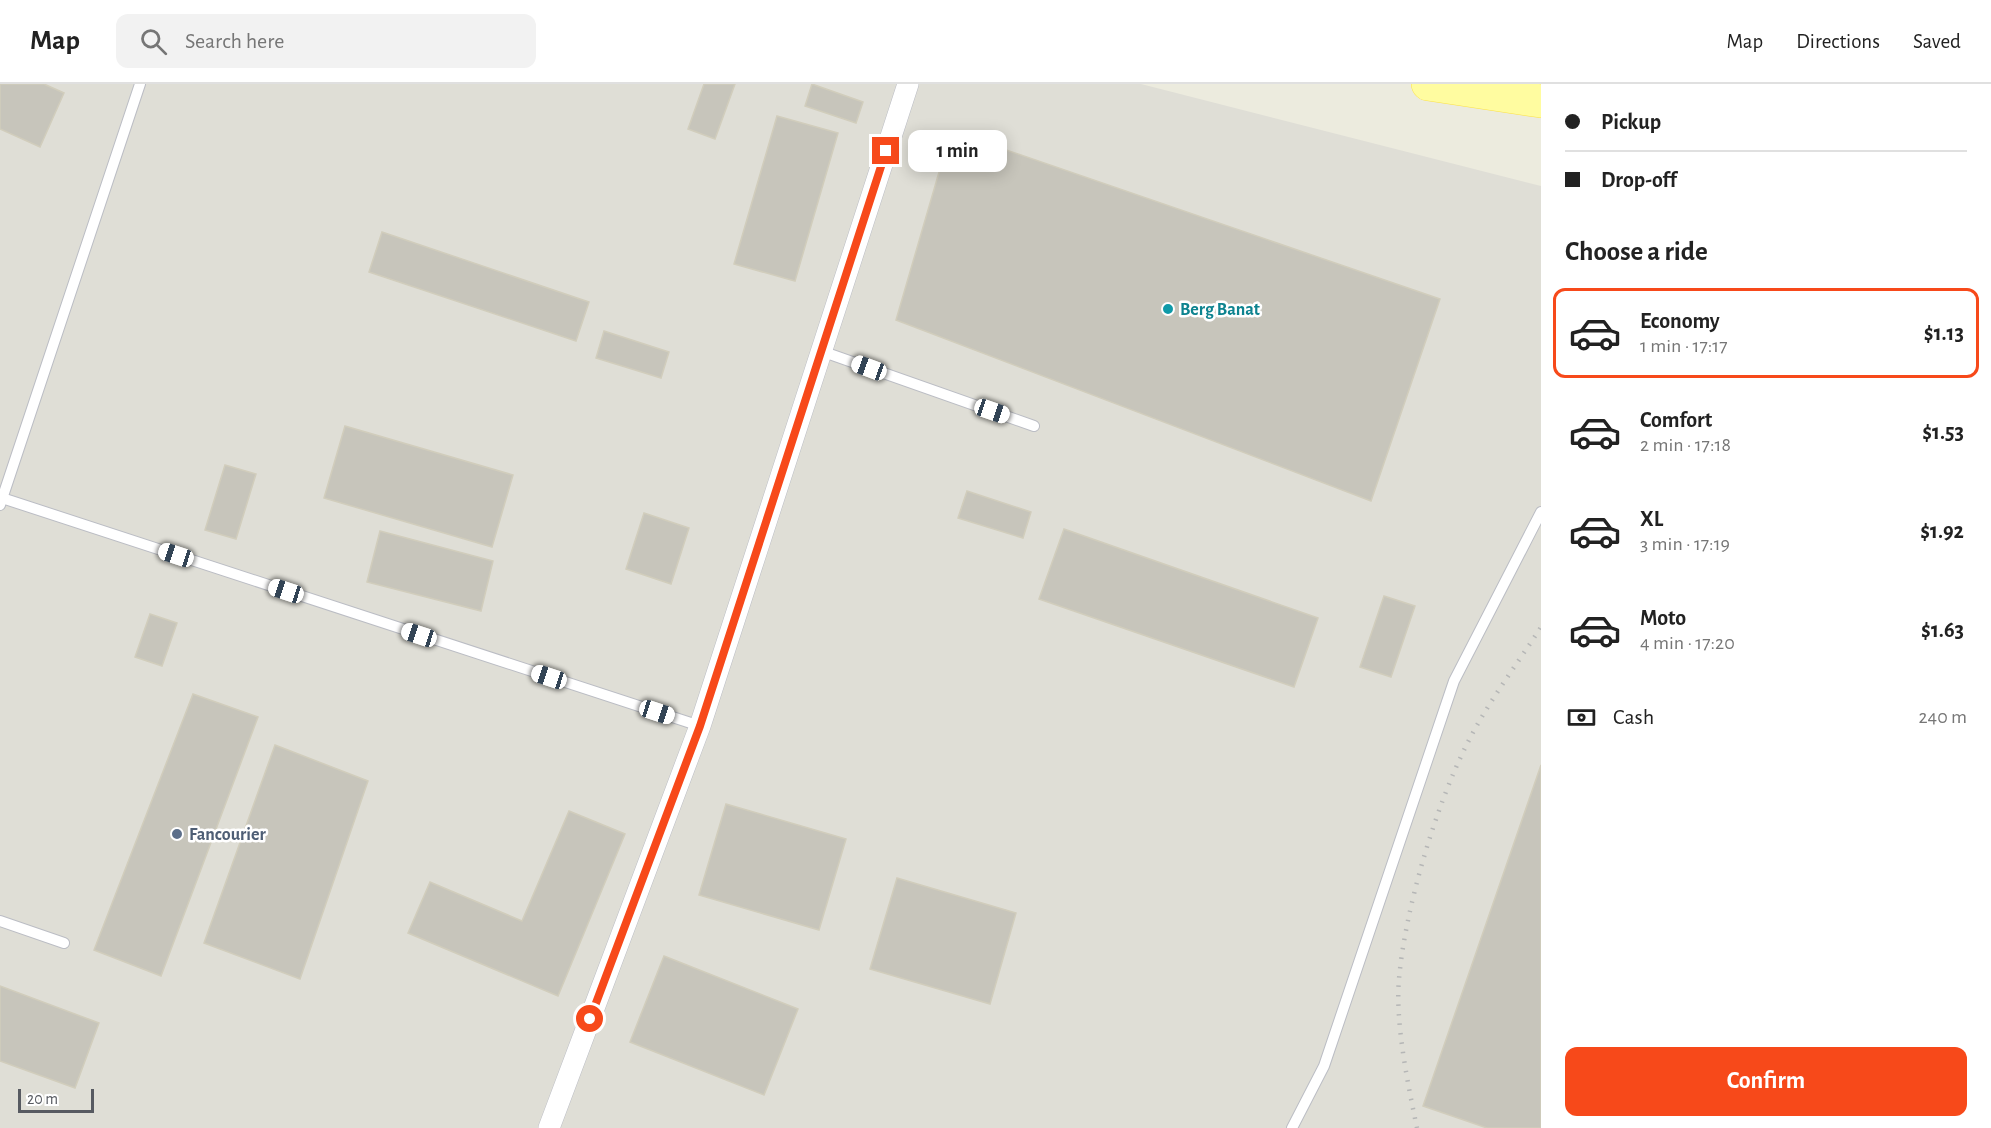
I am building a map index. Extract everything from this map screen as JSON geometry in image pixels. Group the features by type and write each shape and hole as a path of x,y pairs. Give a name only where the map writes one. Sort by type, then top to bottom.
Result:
{"main road":[{"path":"1428,84 1541,101"}],"street":[{"path":"549,1128 700,726 908,84"}],"lane":[{"path":"140,84 1,502 700,726"},
{"path":"821,351 1034,426"},
{"path":"1292,1128 1324,1066 1454,681 1541,512"},
{"path":"0,921 64,943"}],"shaded area":[{"path":"0,84 1141,84 1541,186 1541,1128 0,1128"}],"building":[{"path":"0,84 44,84 64,93 40,147 0,129"},
{"path":"704,84 735,84 715,139 688,129"},
{"path":"812,84 863,102 856,123 805,106"},
{"path":"777,116 838,133 795,281 734,264"},
{"name":"Berg Banat","path":"951,131 1440,299 1371,501 896,320"},
{"path":"382,232 589,302 576,341 369,272"},
{"path":"604,331 669,352 661,378 596,358"},
{"path":"345,426 513,475 492,547 324,498"},
{"path":"225,465 256,474 236,539 205,530"},
{"path":"967,491 1031,512 1023,538 958,518"},
{"path":"644,513 689,528 671,584 626,569"},
{"path":"1064,529 1318,618 1294,687 1039,599"},
{"path":"380,531 493,561 481,611 367,582"},
{"path":"1384,596 1415,606 1391,677 1360,667"},
{"path":"150,614 177,623 162,666 135,657"},
{"name":"Fancourier","path":"193,694 258,717 161,976 94,950"},
{"path":"275,745 368,781 300,979 204,943"},
{"path":"1541,765 1541,1128 1487,1128 1423,1106"},
{"path":"726,804 846,839 819,930 699,895"},
{"path":"569,811 625,834 558,996 408,933 430,882 522,921"},
{"path":"897,878 1016,913 990,1004 870,969"},
{"path":"664,956 798,1009 764,1095 630,1042"},
{"path":"0,986 99,1023 75,1088 0,1061"}],"railway":[{"path":"1417,1128 1403,1054 1398,996 1402,952 1415,891 1433,829 1454,771 1492,701 1541,627"}],"place":[{"name":"Berg Banat","path":"1168,309"},
{"name":"Fancourier","path":"177,834"}],"route":[{"path":"590,1019 700,726 886,151"}]}
